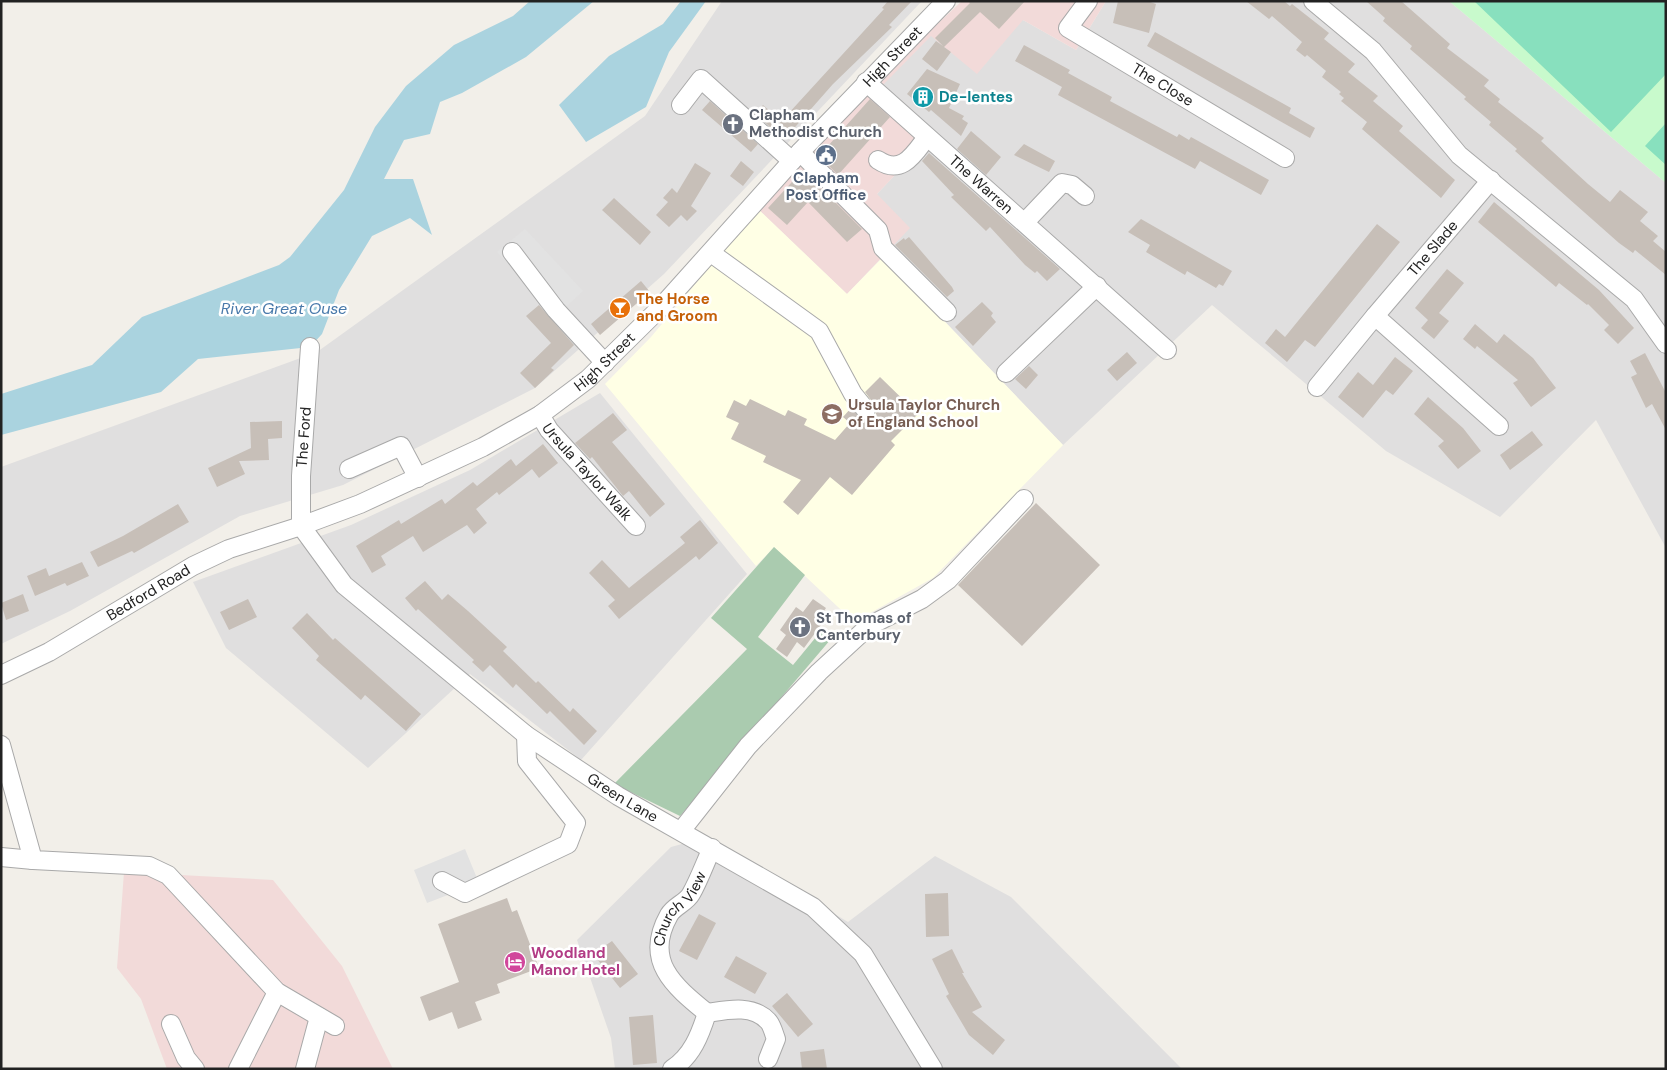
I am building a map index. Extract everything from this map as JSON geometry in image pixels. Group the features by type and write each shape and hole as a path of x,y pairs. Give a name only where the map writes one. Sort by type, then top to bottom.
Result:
{"street":[{"name":"High Street","path":"301,526 360,504 418,478 483,447 540,415 605,362 662,306 796,156 946,1"},
{"name":"The Close","path":"1088,1 1068,28 1285,158"},
{"path":"1313,1 1372,52 1459,155 1634,299 1666,344"},
{"path":"681,104 701,79 796,156 878,230 883,248 947,312"},
{"name":"The Warren","path":"866,82 1167,350"},
{"path":"878,160 888,166 899,165 910,158 927,137"},
{"name":"The Slade","path":"1317,387 1491,180"},
{"path":"1025,222 1062,182 1072,185 1085,196"},
{"path":"512,252 556,310 605,362"},
{"path":"711,253 819,331 853,394 866,410"},
{"path":"1006,373 1097,286"},
{"path":"1375,316 1499,426"},
{"name":"The Ford","path":"301,526 301,476 310,348"},
{"name":"Ursula Taylor Walk","path":"540,415 549,430 636,526"},
{"path":"349,469 401,446 418,478"},
{"path":"681,831 748,746 819,672 868,626 922,599 948,580 1024,498"},
{"name":"Bedford Road","path":"1,675 49,652 193,566 229,549 301,526"},
{"name":"Green Lane","path":"301,526 344,585 526,735 618,796 813,907 863,954 932,1069"},
{"path":"442,881 465,893 568,844 576,823 527,761 526,735"},
{"path":"1,745 33,860"},
{"name":"Church View","path":"708,1013 676,988 661,964 660,936 670,913 690,896 712,848"},
{"path":"1,857 149,866 168,875 277,992 335,1026"},
{"path":"238,1069 277,992"},
{"path":"672,1069 688,1055 699,1039 708,1013 727,1010 751,1010 769,1021 776,1039 768,1059"},
{"path":"305,1069 319,1017"},
{"path":"171,1024 186,1058 195,1069"}],"shaded area":[{"path":"722,1 922,1 664,274 535,388 343,485 240,516 70,611 1,644 1,467 317,352 645,116"},
{"path":"962,1 1106,1 1076,50 1023,20 977,74 931,36 879,89 931,137 877,194 910,228 847,294 758,209 933,28"},
{"path":"1106,1 1449,1 1666,183 1666,548 1596,420 1500,517 1386,451 1212,305 1063,445 883,257 877,194 931,137 878,89 931,35 1023,20 1076,50"},
{"name":"Ursula Taylor Church of England School","path":"758,209 847,294 883,257 1063,445 933,578 854,622 774,547 756,566 605,384 651,337"},
{"path":"525,229 583,291 556,316 497,252"},
{"path":"600,393 747,574 581,760 470,674 368,768 226,648 193,582 351,525 470,470"},
{"path":"774,547 805,575 758,637 793,665 821,631 831,639 680,816 614,784 747,649 711,618"},
{"path":"707,837 848,922 935,856 1011,897 1182,1069 615,1069 611,1038 577,940 671,847"},
{"path":"465,849 479,883 427,903 414,870"},
{"path":"124,872 273,880 342,966 393,1069 167,1069 141,999 117,968"}],"green space":[{"path":"1449,1 1666,1 1666,183"},
{"path":"1474,1 1666,1 1666,74 1611,132"},
{"path":"1666,123 1666,165 1645,146"}],"water":[{"name":"River Great Ouse","path":"530,1 594,1 526,57 462,93 440,102 430,134 404,140 384,179 413,179 432,235 410,218 372,236 339,290 322,334 310,347 198,359 161,392 1,435 1,394 92,365 142,317 279,265 290,257 344,190 375,127 406,86 454,45 513,16"},
{"path":"681,1 706,1 669,52 646,107 586,142 559,105 609,56 663,24"}],"building":[{"path":"888,1 912,1 889,25 892,27 833,84 789,134 777,126 884,9 882,8"},
{"path":"968,1 1025,1 999,29 980,12 944,47 951,52 937,71 922,59 936,41 943,46 935,38 970,3"},
{"path":"1118,1 1147,1 1156,4 1149,33 1113,23"},
{"path":"1246,1 1284,1 1290,6 1292,4 1329,33 1324,39 1355,64 1348,72 1378,96 1373,101 1403,126 1399,131 1455,180 1441,198 1362,129 1367,122 1341,101 1344,98 1339,94 1341,92 1322,77 1326,71 1307,55 1305,57 1296,50 1302,42 1272,16 1269,19"},
{"path":"1366,1 1401,1 1450,44 1447,48 1489,80 1484,86 1500,99 1498,102 1544,138 1541,141 1588,184 1610,202 1620,190 1648,212 1640,221 1658,236 1653,241 1666,252 1666,275 1635,250 1633,253 1619,243 1515,151 1517,149 1489,125 1491,122 1464,99 1466,97 1410,49 1412,46 1383,21 1385,18"},
{"path":"1155,32 1291,108 1289,113 1315,128 1310,138 1147,46"},
{"path":"1024,45 1070,70 1068,73 1112,97 1110,101 1177,137 1179,134 1189,140 1191,137 1269,180 1261,195 1200,161 1195,169 1058,95 1062,87 1015,61"},
{"path":"927,69 960,84 949,108 964,116 962,119 968,123 961,136 931,110 929,112 907,94"},
{"path":"870,99 890,117 838,175 819,156"},
{"path":"710,101 758,144 751,152 702,110"},
{"path":"763,105 779,119 771,128 756,114"},
{"path":"971,131 1001,157 986,175 957,149"},
{"path":"1024,144 1055,161 1049,172 1014,155"},
{"path":"929,153 1060,269 1047,281 1037,271 1035,273 1025,265 990,227 986,231 951,197 954,195 922,161"},
{"path":"741,161 754,172 743,186 730,176"},
{"path":"695,163 711,173 691,206 697,211 687,221 681,215 669,227 656,215 668,202 663,198 672,188 677,193"},
{"path":"803,170 862,229 847,242 808,202 787,225 768,208"},
{"path":"614,198 651,232 640,245 602,210"},
{"path":"1494,202 1599,290 1634,328 1618,344 1604,330 1609,325 1588,304 1559,283 1556,287 1478,222"},
{"path":"1141,219 1232,271 1223,286 1219,284 1216,288 1187,271 1185,275 1146,252 1150,245 1128,232"},
{"path":"1377,224 1400,242 1315,347 1305,340 1287,362 1265,343 1276,329 1285,337"},
{"path":"909,237 952,287 954,291 947,297 895,245 904,238 905,240"},
{"path":"1447,269 1464,283 1439,313 1449,321 1434,339 1421,328 1428,320 1415,308"},
{"name":"The Horse and Groom","path":"641,281 650,292 600,335 591,324"},
{"path":"982,302 993,313 991,316 996,322 973,346 955,327"},
{"path":"539,305 574,345 551,368 554,370 535,388 520,373 551,343 526,316"},
{"path":"1475,324 1497,343 1504,334 1533,358 1556,388 1531,407 1513,383 1518,380 1477,346 1475,349 1463,339"},
{"path":"1127,352 1137,363 1117,381 1107,370"},
{"path":"1645,353 1666,393 1666,430 1652,404 1646,408 1631,377 1637,374 1630,361"},
{"path":"1395,357 1413,371 1393,395 1386,390 1363,418 1338,397 1358,372 1373,385"},
{"path":"1029,366 1038,375 1026,389 1015,379"},
{"path":"880,377 918,414 891,441 895,445 852,495 830,477 798,515 783,502 801,480 763,462 766,456 731,439 739,423 726,417 734,400 746,406 750,399 785,416 788,410 807,419 804,425 835,440 850,423 843,417 851,408 863,420 868,420 876,414 874,404 865,392"},
{"path":"1428,397 1463,428 1481,451 1458,469 1438,446 1444,441 1414,414"},
{"path":"613,413 627,430 612,442 665,504 650,517 629,491 623,496 592,457 590,459 575,443"},
{"path":"282,421 282,438 268,439 269,460 239,461 245,474 217,487 208,468 251,448 250,422"},
{"path":"1532,431 1543,445 1510,470 1500,455"},
{"path":"543,444 558,463 539,478 532,469 499,495 497,492 476,509 487,523 474,534 467,525 423,552 413,536 381,556 386,565 372,573 356,546 399,520 401,524 442,499 445,504 473,482 477,486 511,459 516,466"},
{"path":"1036,503 1100,565 1022,646 958,585"},
{"path":"178,504 189,522 134,553 132,551 98,567 90,552 123,536"},
{"path":"700,520 718,543 699,560 696,556 619,619 608,606 615,600 589,573 602,560 629,588 685,543 680,537"},
{"path":"82,562 89,576 67,586 65,583 35,596 27,576 46,568 49,576"},
{"path":"425,581 442,600 448,594 468,611 507,647 503,651 536,683 538,681 570,712 573,708 597,731 584,745 550,711 547,714 516,684 513,688 490,665 483,672 472,662 474,660 418,609 416,611 405,598"},
{"path":"23,594 29,611 6,620 1,603"},
{"path":"248,599 257,617 229,630 220,612"},
{"name":"St Thomas of Canterbury","path":"813,599 826,608 817,622 821,625 804,648 797,642 787,657 776,649 786,635 780,630 796,607 803,612"},
{"path":"307,613 333,640 335,638 421,714 406,731 365,695 361,700 316,660 319,656 292,628"},
{"path":"948,893 949,936 926,937 925,894"},
{"name":"Woodland Manor Hotel","path":"507,898 512,912 517,910 539,968 497,984 500,993 475,1002 482,1020 458,1029 452,1012 429,1021 420,997 459,982 438,924"},
{"path":"699,914 716,923 697,960 679,951"},
{"path":"612,941 638,974 620,988 593,954"},
{"path":"952,949 964,973 962,973 982,1007 972,1012 1005,1040 993,1055 969,1035 946,996 949,994 932,959"},
{"path":"736,956 767,973 755,994 724,977"},
{"path":"787,993 813,1024 798,1037 772,1006"},
{"path":"653,1015 657,1063 633,1065 629,1017"},
{"path":"824,1049 827,1069 802,1069 800,1052"}],"place":[{"name":"De-Ientes","path":"923,97"},
{"name":"Clapham Methodist Church","path":"733,124"},
{"name":"Clapham Post Office","path":"826,155"},
{"name":"The Horse and Groom","path":"620,308"},
{"name":"Ursula Taylor Church of England School","path":"832,414"},
{"name":"St Thomas of Canterbury","path":"800,627"},
{"name":"Woodland Manor Hotel","path":"515,962"}]}
